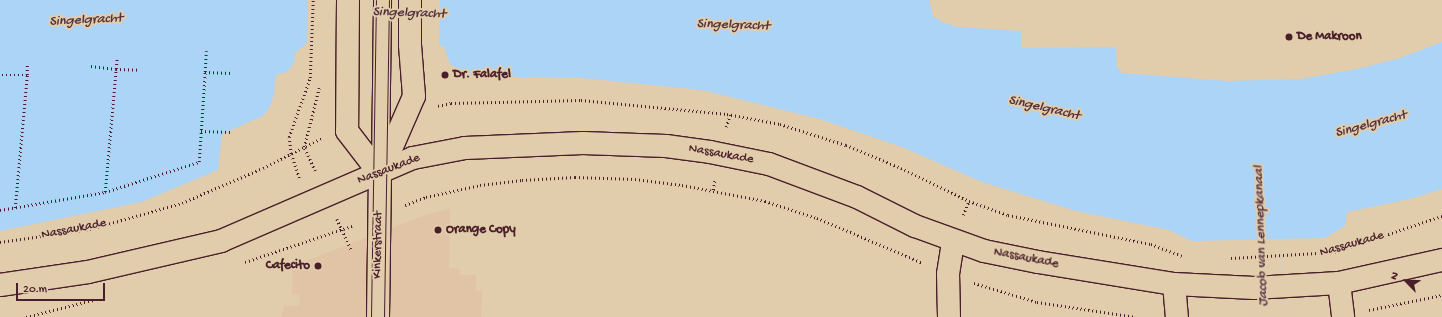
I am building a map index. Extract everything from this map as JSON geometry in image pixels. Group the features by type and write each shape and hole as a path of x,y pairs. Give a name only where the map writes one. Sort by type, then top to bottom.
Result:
{"main road":[{"path":"348,0 347,131 380,174"},
{"name":"Kinkerstraat","path":"378,317 380,174 414,96 410,45 410,0"},
{"name":"Nassaukade","path":"0,285 88,272 221,241 380,174 412,158 465,148 583,143 666,146 710,152 769,164 857,197 915,226 984,251 1038,262 1180,285 1254,288 1332,283 1442,260"},
{"path":"949,317 948,274 953,241"},
{"path":"1332,283 1343,316"},
{"path":"1177,317 1180,285"}],"lane":[{"name":"Kinkerstraat","path":"380,174 382,0"}],"path":[{"path":"291,154 289,137 310,78 313,0"},
{"path":"0,210 105,192 199,162 206,51"},
{"path":"105,192 116,58"},
{"path":"15,208 27,63"},
{"path":"91,66 140,70"},
{"path":"205,72 230,73"},
{"path":"2,75 27,75"},
{"path":"201,131 230,132"},
{"name":"Nassaukade","path":"0,242 90,229 182,203 323,138 347,131"},
{"path":"379,216 426,197 480,185 575,177 635,179 682,185 765,201 817,218 948,274 988,289 1037,302 1136,317"},
{"name":"Nassaukade","path":"1226,258 1314,255 1335,252 1442,216"},
{"path":"1343,316 1442,295"}],"shaded area":[{"path":"450,209 449,268 460,269 460,275 476,275 476,291 482,291 481,317 282,317 284,306 299,306 300,294 292,294 293,275 290,267 428,214"}],"water":[{"path":"0,0 929,0 933,16 942,22 958,27 1022,31 1022,48 1116,47 1117,67 1122,73 1228,81 1301,79 1357,69 1400,58 1442,42 1442,189 1410,199 1347,212 1345,226 1325,238 1280,239 1281,317 1239,317 1238,240 1192,241 1169,230 1076,211 982,182 902,147 820,119 702,90 582,78 468,76 450,64 444,46 307,43 295,53 294,63 287,72 276,75 274,94 270,107 263,116 222,134 218,170 141,202 0,231"}],"pier":[{"path":"308,0 440,0 439,46 307,43"},
{"path":"1280,239 1281,317 1239,317 1238,240"}],"tram line":[{"path":"371,317 376,0"},
{"path":"384,317 389,0"}],"place":[{"name":"De Makroon","path":"1289,37"},
{"name":"Dr. Falafel","path":"445,75"},
{"name":"Orange Copy","path":"438,230"},
{"name":"Cafecito","path":"318,266"}],"water label":[{"name":"Singelgracht","path":"409,14"},
{"name":"Singelgracht","path":"86,21"},
{"name":"Singelgracht","path":"733,26"},
{"name":"Singelgracht","path":"1044,109"},
{"name":"Singelgracht","path":"1371,125"},
{"name":"Jacob van Lennepkanaal","path":"1262,236"}]}
